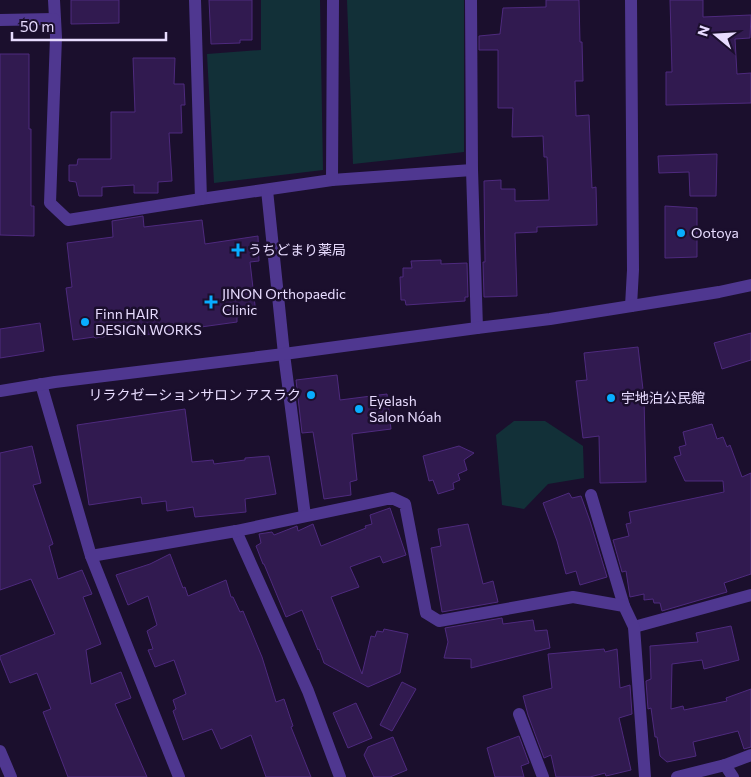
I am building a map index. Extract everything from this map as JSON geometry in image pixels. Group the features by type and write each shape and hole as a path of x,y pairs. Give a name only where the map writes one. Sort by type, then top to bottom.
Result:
{"street":[{"path":"54,0 56,37 50,203 68,220 332,180 472,170"},
{"path":"195,0 201,199"},
{"path":"332,0 332,180"},
{"path":"472,0 472,170 477,328"},
{"path":"631,0 631,306"},
{"path":"0,20 54,19"},
{"path":"267,190 284,354 305,516"},
{"path":"0,391 41,384 550,319 719,292 751,284"},
{"path":"41,384 91,556 178,777"},
{"path":"591,495 624,606 634,627 645,777"},
{"path":"91,556 236,531 392,498 405,504 426,613 439,621 573,597 624,606"},
{"path":"236,531 308,691 340,777"},
{"path":"634,627 751,595"},
{"path":"519,714 543,777"},
{"path":"0,751 11,777"},
{"path":"677,777 725,766 751,755"},
{"path":"725,766 733,777"}],"shaded area":[{"path":"261,0 320,0 323,170 214,183 207,54 261,50"},
{"path":"347,0 464,0 464,152 353,164"},
{"path":"514,421 545,421 583,446 584,478 548,484 524,509 502,505 496,435"}],"building":[{"path":"71,0 119,0 119,23 71,24"},
{"path":"209,0 252,0 252,40 240,40 240,43 211,44"},
{"path":"546,0 579,0 583,81 575,81 576,116 589,115 592,188 596,187 597,225 537,227 537,232 515,233 517,296 484,297 484,181 501,180 501,189 515,189 515,201 549,200 547,157 544,157 543,136 512,137 513,108 498,108 498,50 479,50 479,36 500,34 503,8 546,7"},
{"path":"670,0 703,0 703,17 751,15 750,38 735,39 737,74 751,73 751,103 666,105 666,72 672,72"},
{"path":"0,54 29,54 31,206 34,206 34,236 0,235"},
{"path":"133,58 175,58 174,84 184,84 185,105 181,105 182,133 169,133 172,181 158,182 158,193 134,193 134,185 102,187 102,196 79,196 76,182 69,181 69,165 77,165 78,159 111,159 111,112 135,112"},
{"path":"717,154 716,196 690,196 689,172 659,173 658,156"},
{"name":"Ootoya","path":"665,206 697,208 697,257 665,258"},
{"path":"143,216 144,227 202,220 205,244 258,236 259,261 250,262 256,314 237,317 237,322 136,336 135,332 73,340 66,288 72,287 67,243 113,237 112,221"},
{"path":"441,260 441,264 467,263 468,297 465,297 465,301 406,305 405,300 401,300 400,277 403,277 403,268 412,268 411,261"},
{"path":"40,323 44,351 0,358 0,329"},
{"path":"751,333 751,360 722,369 714,343"},
{"path":"638,347 644,398 646,482 600,483 599,436 583,438 576,381 587,380 584,353"},
{"path":"337,375 340,400 387,394 391,429 352,434 357,480 350,482 351,495 324,499 313,432 302,433 296,380"},
{"path":"185,409 192,462 213,460 214,464 269,456 276,494 245,499 246,512 195,517 193,507 167,511 166,501 142,504 141,497 89,505 77,425"},
{"path":"712,424 717,439 723,437 727,447 730,445 742,477 751,473 751,574 724,583 727,592 662,611 660,603 654,603 653,599 644,600 644,594 630,597 626,571 622,572 613,540 629,536 626,524 631,523 629,512 724,492 723,481 685,481 674,457 681,455 679,447 686,445 683,432"},
{"path":"32,446 41,483 33,485 53,544 49,546 58,579 82,570 92,594 83,597 101,644 86,650 91,684 121,672 131,698 115,704 147,777 68,777 43,712 51,709 37,673 10,683 0,658 0,656 55,634 31,579 0,590 0,453"},
{"path":"459,446 474,453 464,460 467,470 458,474 460,480 453,483 454,489 438,494 433,480 429,481 423,456"},
{"path":"569,493 572,498 581,496 607,577 580,585 576,571 566,574 557,541 543,503"},
{"path":"390,508 406,555 383,563 380,556 350,567 359,587 331,597 362,674 371,636 375,637 377,631 383,632 384,629 408,634 400,673 368,687 324,663 302,610 286,617 256,546 261,543 259,534 272,532 274,535 297,526 298,531 313,524 321,546 366,528 365,526 372,524 370,515"},
{"path":"468,524 483,584 493,581 498,602 442,612 431,548 441,546 438,529"},
{"path":"170,554 188,596 226,580 231,597 233,597 240,612 243,611 262,657 276,702 284,699 293,726 291,727 311,777 266,777 251,735 221,749 212,729 183,740 173,711 176,709 173,700 186,694 174,660 155,667 148,650 153,649 147,631 157,625 148,596 128,605 116,575 150,564"},
{"path":"502,618 503,624 533,620 535,631 547,630 550,648 471,668 471,659 444,658 448,642 445,628"},
{"path":"731,626 739,660 704,669 702,660 672,664 671,709 683,706 684,710 727,701 726,698 751,689 751,747 744,749 738,731 693,742 696,756 667,762 660,756 651,708 648,709 646,681 651,679 650,646 698,642 696,633"},
{"path":"604,649 605,652 617,649 620,688 630,685 632,714 619,718 631,770 606,776 605,773 590,777 556,777 551,755 544,758 523,696 552,688 548,654"},
{"path":"402,682 416,689 392,731 380,725"},
{"path":"356,703 372,738 348,748 333,713"},
{"path":"519,736 529,763 521,766 524,777 495,777 487,748"},
{"path":"393,737 407,770 390,777 374,777 364,755 368,747"}],"place":[{"name":"Ootoya","path":"681,233"},
{"name":"うちどまり薬局","path":"238,250"},
{"name":"JINON Orthopaedic Clinic","path":"211,302"},
{"name":"Finn HAIR DESIGN WORKS","path":"85,322"},
{"name":"リラクゼーションサロン アスラク","path":"311,395"},
{"name":"宇地泊公民館","path":"611,398"},
{"name":"Eyelash Salon Nóah","path":"359,409"}]}
